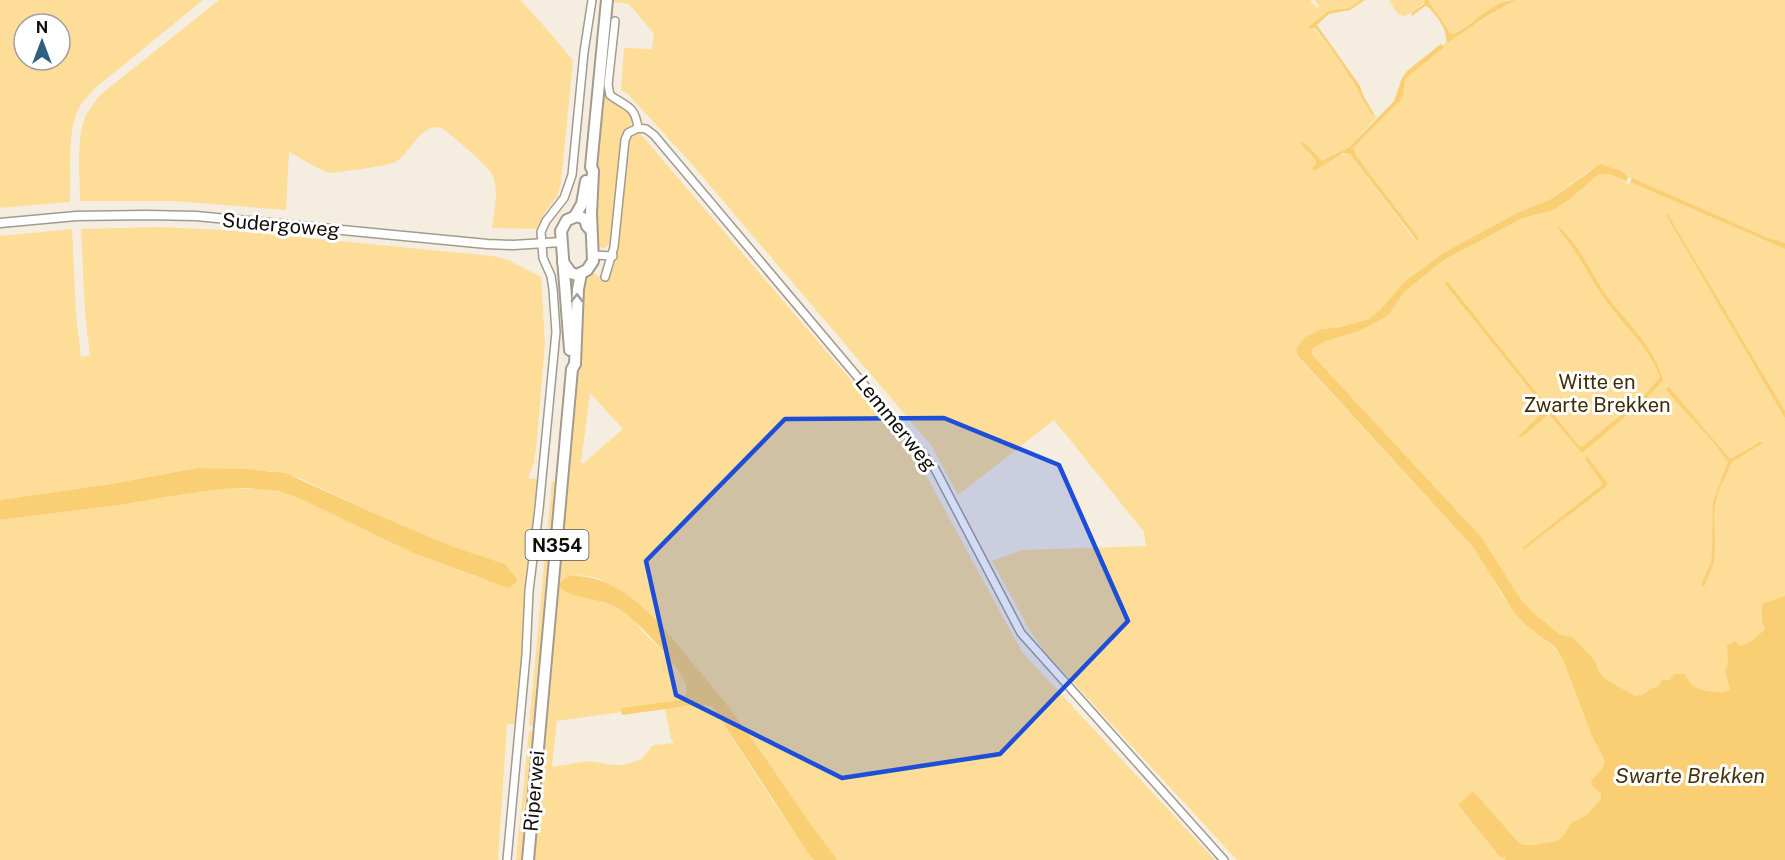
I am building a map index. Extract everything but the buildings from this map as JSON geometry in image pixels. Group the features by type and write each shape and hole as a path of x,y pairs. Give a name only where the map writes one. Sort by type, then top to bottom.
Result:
{"main road":[{"name":"N354","path":"572,369 575,364 578,289 581,274 590,268 593,255 591,230 593,171 591,167 607,0"},
{"name":"N354","path":"572,369 561,231 564,224 575,216 582,204 588,171 591,167"},
{"path":"575,216 585,219 591,230"},
{"path":"563,262 571,273 581,274"},
{"name":"Riperwei","path":"528,860 572,369"}],"street":[{"path":"542,244 543,226 564,198 572,175 585,41 592,0"},
{"name":"Lemmerweg","path":"615,21 608,91 612,97 634,112 638,128 646,129 654,135 935,468 1021,633 1224,860"},
{"path":"605,277 613,256 625,140 628,133 638,128"},
{"name":"Sudergoweg","path":"0,223 76,216 196,216 487,244 562,242"},
{"name":"Riperwei","path":"507,860 529,591 540,509 556,332 553,289 543,258 542,244"},
{"path":"593,255 613,256"}],"highlighted area":[{"path":"944,418 1059,465 1128,621 1000,754 842,778 676,695 646,561 785,419"}],"green space":[{"path":"0,0 203,0 94,89 80,106 72,132 70,202 0,208"},
{"path":"219,0 520,0 573,61 561,182 557,197 545,212 537,229 492,228 496,196 493,176 454,138 442,128 435,127 416,139 396,162 375,167 331,173 289,152 286,210 174,201 80,201 81,134 86,115 91,107 100,95"},
{"name":"Witte en Zwarte Brekken","path":"612,0 1310,0 1317,8 1319,6 1314,0 1361,0 1349,8 1328,11 1309,26 1321,36 1336,56 1366,106 1377,117 1348,148 1324,161 1321,161 1305,143 1301,143 1316,164 1350,154 1414,239 1419,238 1357,157 1353,148 1399,102 1405,79 1447,41 1516,0 1785,0 1785,243 1766,237 1628,177 1621,171 1590,170 1553,198 1515,214 1443,253 1403,283 1380,310 1369,319 1341,327 1322,329 1296,349 1297,356 1473,547 1503,597 1559,653 1529,612 1309,356 1313,348 1326,341 1362,330 1389,315 1404,292 1444,260 1523,218 1554,210 1599,174 1608,174 1627,181 1626,183 1630,182 1785,249 1785,860 1515,860 1519,843 1473,792 1458,805 1500,857 1505,860 1237,860 1044,651 1029,629 992,561 1022,550 1146,546 1144,532 1054,420 958,495 931,445 690,162 626,92 621,91 624,48 652,49 654,34 629,4 612,2"},
{"path":"1389,0 1425,0 1425,2 1403,16 1396,11"},
{"path":"1428,0 1507,0 1451,34"},
{"path":"603,91 629,110 634,121 622,136 613,235 610,244 603,249 596,243 594,197"},
{"path":"638,131 915,455 1022,652 1215,860 838,860 715,690 655,620 628,596 599,579 579,576 569,577 560,582 584,278 592,272 606,281 614,266 627,144 630,136","holes":["590,393 623,429 584,463 581,463"]},
{"path":"159,227 225,230 492,256 506,259 541,277 545,343 537,440 534,463 528,478 539,482 517,721 514,724 507,724 498,860 0,860 0,520 120,505 221,489 261,489 289,493 413,553 485,580 517,579 505,564 454,547 299,478 271,471 197,468 111,484 0,500 0,236 72,229 76,314 81,357 90,355 85,313 81,229"},
{"path":"552,481 558,483 536,727 529,725"},
{"path":"559,587 572,594 609,604 625,613 676,665 685,684 685,692 681,700 621,708 622,712 557,721 552,767 588,761 623,765 642,759 655,745 674,743 671,739 665,709 708,704 712,706 772,800 814,860 533,860"},
{"path":"529,731 535,731 523,860 516,860"}],"water":[{"path":"1365,0 1350,10 1329,14 1317,25 1360,86 1373,115 1330,48 1315,28 1311,29 1309,26 1328,11 1349,8"},
{"path":"1425,0 1428,0 1453,34 1491,8 1516,0 1448,42 1441,23 1428,7 1425,6 1412,16 1411,13 1424,4"},
{"path":"1441,44 1444,47 1405,79 1403,96 1399,102 1353,148 1357,157 1419,238 1417,241 1350,154 1343,153 1314,171 1312,167 1316,161 1300,142 1305,143 1322,161 1348,148 1394,101 1402,78 1407,71"},
{"name":"Swarte Brekken","path":"1600,164 1621,171 1628,177 1627,181 1608,174 1599,174 1554,210 1523,218 1444,260 1404,292 1389,315 1362,330 1326,341 1313,348 1311,352 1482,538 1521,600 1530,610 1559,634 1573,638 1594,660 1605,679 1635,696 1643,695 1658,687 1662,680 1670,680 1674,674 1684,674 1692,685 1705,691 1730,690 1725,670 1728,664 1727,646 1735,641 1739,646 1743,645 1756,637 1765,629 1762,621 1762,604 1785,596 1785,860 1505,860 1500,857 1458,805 1473,791 1519,843 1535,845 1557,841 1571,823 1587,815 1601,799 1601,794 1591,784 1605,761 1592,736 1563,659 1555,647 1526,625 1514,612 1473,547 1297,355 1296,349 1305,337 1322,329 1341,327 1369,319 1380,310 1403,283 1443,253 1515,214 1553,198"},
{"path":"1632,178 1766,237 1785,243 1785,249 1630,182"},
{"path":"1667,213 1785,411 1785,418 1666,215"},
{"path":"1559,227 1579,251 1607,296 1647,346 1663,381 1644,401 1582,453 1549,414 1522,437 1518,437 1546,409 1445,284 1448,282 1579,446 1583,446 1644,396 1660,377 1649,355 1611,308 1577,254 1558,229"},
{"path":"1669,387 1729,458 1733,458 1760,442 1763,443 1732,462 1718,492 1714,511 1714,562 1704,587 1701,585 1712,554 1713,502 1728,462 1666,389"},
{"path":"1587,457 1607,482 1607,486 1523,550 1522,548 1603,484 1585,459"},
{"path":"197,468 285,473 454,547 505,564 517,579 516,583 508,588 413,553 301,499 279,491 246,488 221,489 120,505 0,520 0,500 111,484"},
{"path":"569,576 591,578 612,585 634,600 659,623 732,711 838,860 814,860 808,853 712,706 695,705 622,715 621,708 681,700 686,692 685,683 665,653 624,612 609,604 572,594 559,587 560,582"}]}
